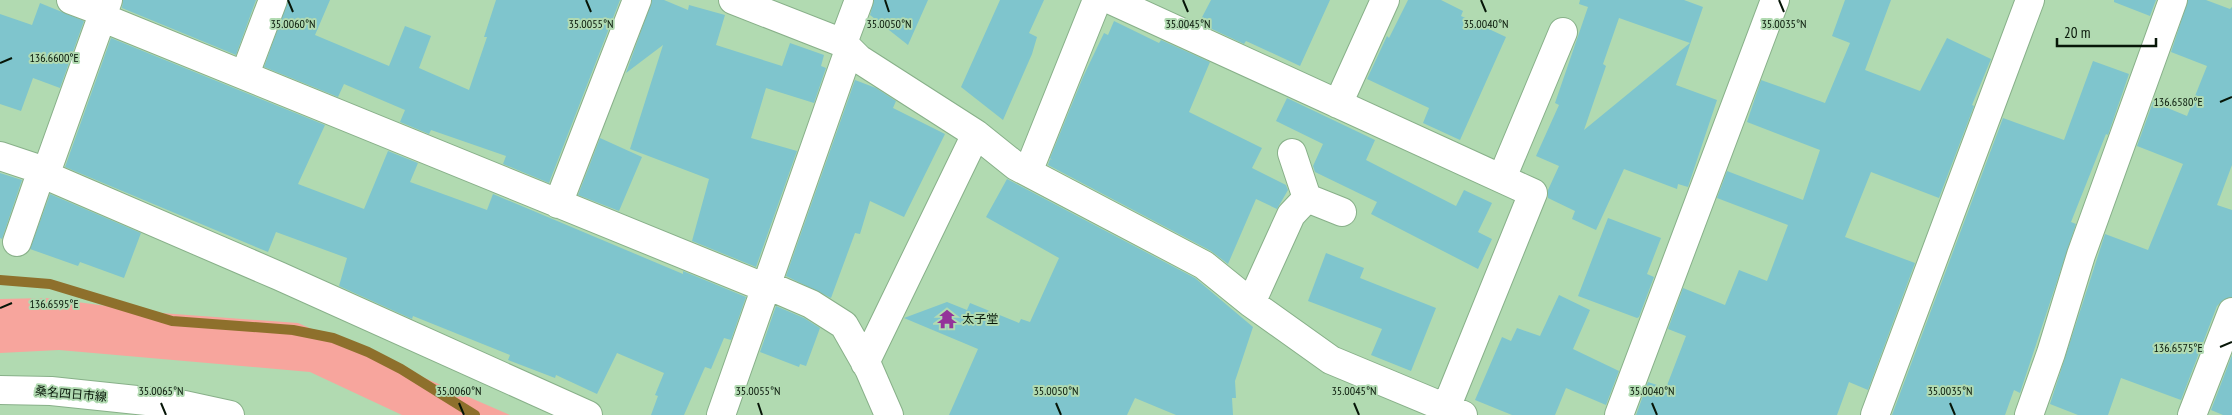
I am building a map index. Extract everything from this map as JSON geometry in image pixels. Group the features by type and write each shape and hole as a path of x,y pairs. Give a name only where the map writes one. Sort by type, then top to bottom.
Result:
{"street":[{"path":"71,0 104,10 245,74 558,204 811,304 844,325 865,363 889,415"},
{"path":"245,74 273,0"},
{"path":"558,204 637,0"},
{"path":"733,0 846,47 976,134 1016,166 1204,265 1251,303 1331,360 1446,411 1533,194 1502,178 1111,0"},
{"path":"721,415 846,47 859,0"},
{"path":"1028,172 1097,0"},
{"path":"1338,104 1385,0"},
{"path":"1618,415 1775,0"},
{"path":"1875,415 2030,0"},
{"path":"2029,415 2051,353 2093,219 2173,0"},
{"path":"17,242 104,10"},
{"path":"1502,178 1563,32"},
{"path":"865,363 976,134"},
{"path":"1292,153 1307,198 1342,212"},
{"path":"0,156 44,171 52,178 279,276 588,415"},
{"path":"1251,303 1291,215 1307,198"},
{"path":"2192,415 2232,312"},
{"name":"桑名四日市線","path":"0,390 51,391 184,405 230,415"}],"shaded area":[{"path":"46,298 161,313 298,323 510,415 402,415 310,372 59,350 0,353 0,299"}],"building":[{"path":"123,0 256,0 236,55 122,8"},
{"path":"288,0 330,0 315,35 389,66 405,26 431,36 419,68 469,90 487,37 484,37 496,0 620,0 549,183 503,164 506,156 431,130 429,134 400,122 405,110 344,84 338,97 264,67"},
{"path":"652,0 664,0 688,10 689,5 725,15 716,45 782,66 790,43 824,55 821,66 826,68 814,103 766,88 751,138 797,151 756,267 692,241 709,179 630,149 663,45 626,73"},
{"path":"874,0 928,0 908,45 870,15"},
{"path":"1000,0 1044,0 1029,33 1037,37 1032,54 1003,120 961,87"},
{"path":"1211,0 1330,0 1300,66 1246,41 1244,44 1199,23"},
{"path":"1408,0 1441,0 1463,11 1461,16 1506,37 1460,140 1423,123 1429,108 1367,79 1387,36 1389,38"},
{"path":"1580,0 1684,0 1703,7 1676,85 1717,100 1688,187 1678,184 1677,189 1624,169 1596,230 1572,219 1575,211 1548,198 1548,190 1559,166 1536,156 1559,105 1555,103 1588,7 1579,4","holes":["1619,18 1690,43 1584,130 1606,66 1603,64"]},
{"path":"1845,0 1891,0 1865,70 1920,91 1947,38 1991,59 1972,105 1974,106 1939,198 1871,172 1845,237 1915,263 1868,390 1849,382 1837,415 1636,415 1648,382 1666,388 1686,336 1668,329 1683,288 1725,305 1739,270 1767,281 1788,225 1717,198 1727,171 1803,200 1820,150 1747,122 1761,80 1825,103 1850,43 1832,36"},
{"path":"2114,0 2156,0 2150,16 2114,2"},
{"path":"2188,0 2206,0 2230,9 2232,7 2232,165 2217,205 2232,210 2232,297 2223,300 2217,306 2181,400 2121,378 2108,415 2078,415 2050,404 2105,234 2148,250 2183,164 2137,146 2153,102 2187,116 2207,66 2171,52"},
{"path":"40,3 84,21 60,88 33,78 21,111 0,104 0,14 32,25"},
{"path":"1114,21 1159,43 1161,40 1210,62 1189,112 1262,148 1252,168 1286,185 1288,190 1277,209 1256,199 1228,264 1211,251 1048,165 1050,159 1052,160 1050,158 1083,77 1104,33 1108,35"},
{"path":"111,38 325,125 298,184 364,209 388,151 418,163 410,182 487,210 493,194 683,274 683,271 746,297 731,340 724,338 711,369 705,367 684,415 651,415 658,396 655,395 664,373 617,353 597,394 556,375 555,378 508,360 510,355 413,316 412,319 339,286 347,258 276,232 268,252 65,167"},
{"path":"2093,61 2129,74 2108,135 2106,134 2071,222 2076,224 2020,393 2014,390 2005,415 1892,415 2003,118 2064,140"},
{"path":"855,80 876,88 896,101 893,108 945,134 904,217 870,201 860,234 855,233 831,298 786,276"},
{"path":"1287,98 1375,140 1366,160 1456,206 1464,190 1492,203 1478,232 1492,239 1478,269 1371,214 1377,202 1315,172 1313,166 1323,144 1276,121"},
{"path":"600,138 642,157 619,211 578,195"},
{"path":"0,173 22,180 2,239 0,238"},
{"path":"1007,179 1195,278 1253,327 1235,381 1236,398 1232,398 1233,415 1176,415 1135,398 1127,415 949,415 978,349 904,318 947,302 967,310 970,303 1019,323 1021,319 1030,322 1059,258 986,217"},
{"path":"50,194 141,233 124,278 80,262 78,266 30,249"},
{"path":"1608,218 1661,238 1647,274 1654,277 1637,318 1578,296"},
{"path":"1326,253 1364,268 1360,278 1436,308 1411,371 1371,355 1382,329 1308,301"},
{"path":"1559,295 1590,310 1573,349 1619,371 1606,405 1566,388 1555,415 1512,415 1475,400 1502,337 1511,341 1517,328 1540,336"},
{"path":"776,306 804,318 820,328 806,366 800,364 799,367 760,352"},
{"path":"2232,355 2232,415 2223,415 2211,410"}],"waterway":[{"path":"0,280 50,284 172,321 293,330 333,338 368,352 401,369 475,415"}],"place":[{"name":"太子堂","path":"947,319"}]}
